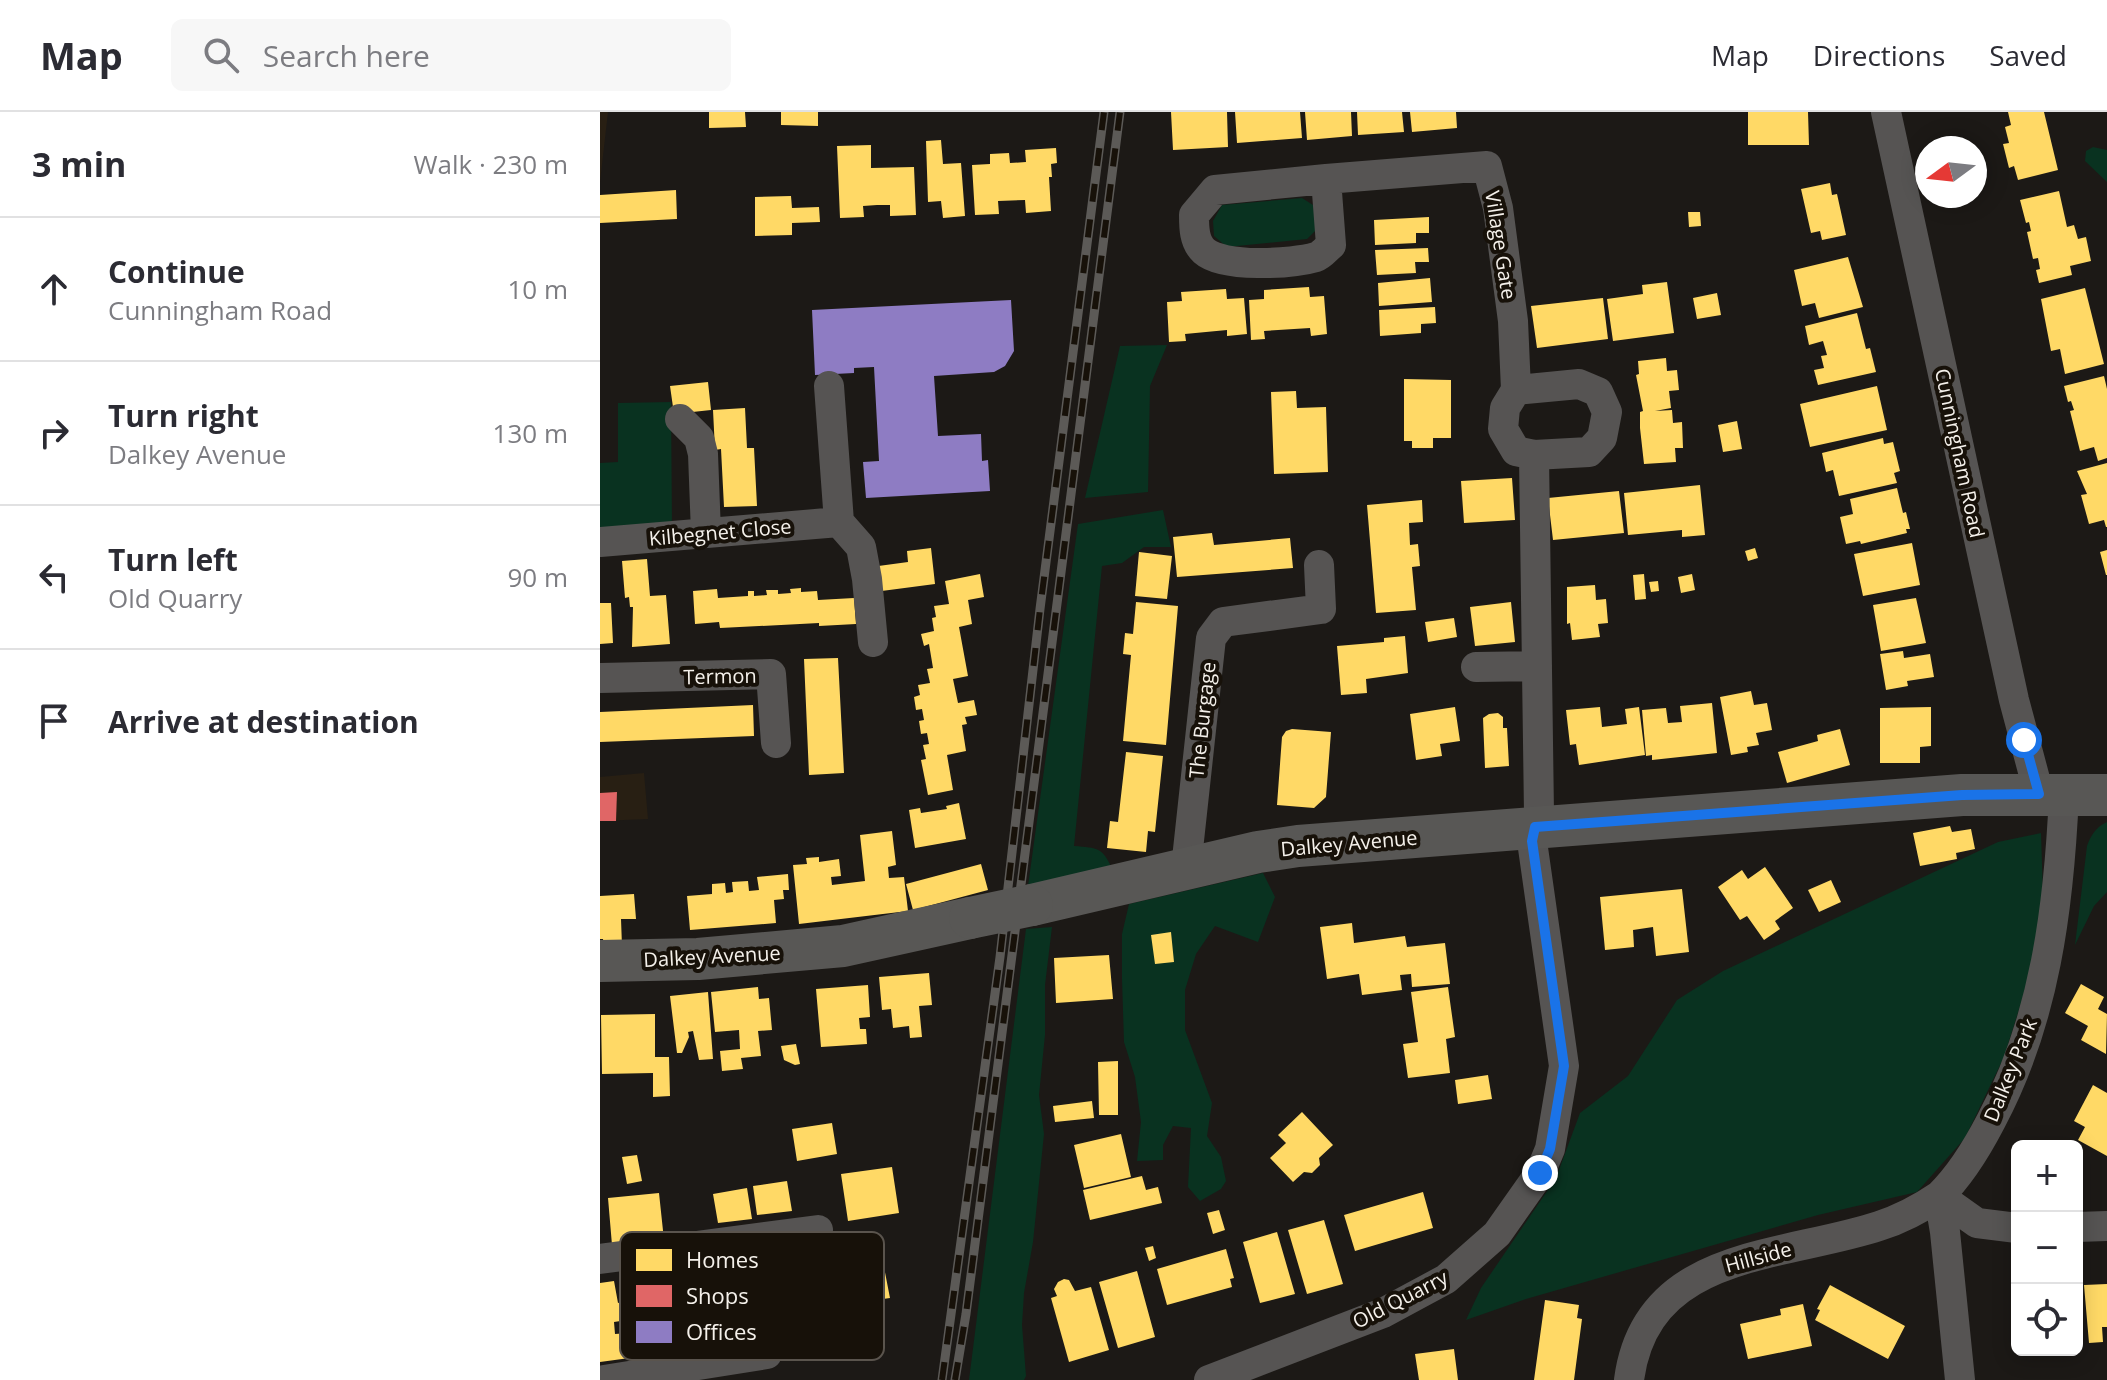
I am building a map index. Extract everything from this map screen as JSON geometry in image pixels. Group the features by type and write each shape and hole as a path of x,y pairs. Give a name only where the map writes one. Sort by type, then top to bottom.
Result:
{"street":[{"name":"Cunningham Road","path":"1886,112 2014,700 2052,794"},
{"name":"Village Gate","path":"1326,179 1331,245 1319,256 1271,262 1222,260 1205,252 1197,242 1194,215 1215,190 1326,179 1487,166 1498,208 1513,321 1516,390 1505,408 1503,429 1516,451 1534,455"},
{"path":"1516,390 1579,384 1598,392 1607,412 1602,438 1589,452 1534,455 1539,814 1535,827"},
{"path":"829,386 839,522 861,547 880,627"},
{"path":"680,419 699,438 703,454 706,533"},
{"name":"Kilbegnet Close","path":"600,542 839,522"},
{"name":"The Burgage","path":"1186,868 1211,638 1223,622 1321,609 1319,565"},
{"path":"1476,667 1537,666"},
{"name":"Termon","path":"600,678 771,674 776,743"},
{"name":"Dalkey Park","path":"1939,1196 1952,1184 1999,1106 2022,1052 2043,983 2060,879 2052,794"},
{"name":"Dalkey Avenue","path":"600,961 698,959 843,946 1186,868 1298,846 1962,795 2107,795"},
{"name":"Old Quarry","path":"1209,1380 1383,1313 1446,1279 1497,1234 1540,1173 1550,1149 1564,1066 1532,841 1535,827"},
{"path":"1939,1196 1977,1223 2011,1227"},
{"path":"1939,1196 1960,1380"},
{"name":"Hillside","path":"1629,1380 1636,1348 1654,1315 1676,1292 1699,1275 1876,1227 1916,1211 1939,1196"},
{"path":"2083,1227 2107,1226"},
{"path":"803,1232 818,1230"},
{"path":"600,1259 620,1256"},
{"path":"604,1380 729,1360"}],"shaded area":[{"path":"600,112 608,112 600,182"},
{"path":"644,773 648,819 600,821 600,777"}],"green space":[{"path":"2093,147 2107,150 2107,182 2085,161 2086,151"},
{"path":"1302,198 1313,205 1317,229 1307,239 1227,247 1214,236 1213,221 1222,205"},
{"path":"1167,345 1150,386 1148,492 1085,498 1120,346"},
{"path":"671,402 672,527 600,532 600,463 618,462 618,403"},
{"path":"1163,510 1171,547 1144,547 1122,563 1102,566 1074,846 1099,850 1113,871 1028,886 1078,524"},
{"path":"2107,822 2107,892 2094,906 2075,945 2087,846 2094,832"},
{"path":"2041,833 2043,896 2028,981 2004,1057 1965,1138 1917,1192 1818,1215 1526,1299 1466,1320 1481,1288 1556,1178 1580,1113 1628,1076 1677,1000 1723,971 1998,842"},
{"path":"1263,873 1275,897 1258,942 1215,926 1196,954 1185,990 1185,1030 1212,1103 1207,1136 1221,1157 1226,1181 1221,1189 1200,1201 1188,1187 1191,1128 1173,1126 1163,1145 1163,1160 1137,1161 1141,1122 1135,1077 1124,1042 1122,934 1129,904"},
{"path":"1052,927 1045,985 1045,1035 1039,1095 1044,1134 1022,1325 1026,1376 1024,1380 969,1380 1026,929"}],"building: Homes":[{"path":"709,112 745,112 746,127 709,128"},
{"path":"781,112 818,112 818,126 781,125"},
{"path":"1171,112 1227,112 1228,147 1173,150"},
{"path":"1235,112 1300,112 1302,138 1237,143"},
{"path":"1305,112 1351,112 1352,136 1307,140"},
{"path":"1357,112 1402,112 1404,132 1358,135"},
{"path":"1410,112 1456,112 1457,128 1412,132"},
{"path":"1748,112 1808,112 1809,145 1748,145"},
{"path":"2008,112 2044,112 2058,170 2018,180 2014,166 2009,168 2003,144 2009,143 2005,127 2011,125"},
{"path":"941,140 943,164 961,163 965,216 943,218 941,201 928,202 926,141"},
{"path":"871,145 871,168 914,167 916,215 890,216 890,205 877,205 863,206 864,217 840,218 837,146"},
{"path":"1056,148 1057,163 1051,164 1052,177 1049,177 1051,211 1026,213 1025,200 998,201 999,214 975,215 972,165 990,164 990,154 1009,153 1010,163 1026,162 1025,150"},
{"path":"1830,183 1832,195 1837,194 1846,235 1822,240 1820,231 1811,233 1801,189"},
{"path":"676,190 677,219 600,223 600,195"},
{"path":"2059,191 2067,227 2074,225 2078,239 2086,237 2091,261 2070,266 2072,275 2039,283 2036,270 2040,269 2038,258 2033,259 2027,232 2031,231 2020,200"},
{"path":"791,196 792,208 819,207 820,222 792,223 792,235 755,236 755,197"},
{"path":"1688,212 1700,212 1701,226 1689,227"},
{"path":"1429,217 1429,233 1416,233 1416,243 1375,245 1374,220"},
{"path":"1428,248 1429,262 1415,262 1416,273 1377,275 1375,250"},
{"path":"1848,257 1863,307 1819,318 1815,303 1802,306 1794,270"},
{"path":"1430,278 1432,302 1379,306 1378,283"},
{"path":"1667,282 1674,333 1613,341 1607,299 1643,294 1642,285"},
{"path":"1309,287 1310,297 1324,296 1327,334 1311,336 1310,328 1264,331 1265,339 1251,340 1249,300 1264,299 1264,290"},
{"path":"2085,288 2104,364 2065,374 2060,349 2051,351 2041,299"},
{"path":"1226,289 1227,299 1244,298 1247,334 1227,336 1227,330 1185,334 1186,341 1169,342 1167,302 1182,301 1181,292"},
{"path":"1717,293 1721,315 1697,319 1693,298"},
{"path":"1603,298 1608,339 1537,348 1531,306"},
{"path":"1435,307 1436,323 1421,324 1421,333 1380,336 1379,310"},
{"path":"1857,313 1866,349 1870,348 1876,372 1818,385 1814,370 1824,368 1821,356 1827,355 1823,341 1809,345 1805,326"},
{"path":"1666,358 1667,371 1677,370 1679,390 1669,391 1671,408 1655,411 1672,410 1673,423 1682,422 1683,448 1675,448 1676,462 1644,464 1640,428 1640,412 1643,411 1636,375 1639,374 1638,361"},
{"path":"2104,376 2107,389 2107,458 2098,461 2094,447 2080,451 2070,411 2074,410 2071,401 2068,402 2064,386"},
{"path":"1404,379 1451,380 1451,438 1433,438 1433,448 1412,448 1412,441 1404,441"},
{"path":"708,382 711,410 674,414 670,386"},
{"path":"1877,386 1887,430 1810,447 1800,404"},
{"path":"1296,391 1297,408 1326,407 1328,472 1274,474 1271,392"},
{"path":"745,408 747,448 754,448 757,506 724,507 721,449 715,450 713,410"},
{"path":"1737,421 1742,449 1723,452 1718,425"},
{"path":"1883,438 1884,444 1893,442 1900,471 1894,473 1897,483 1839,496 1833,470 1826,472 1822,453"},
{"path":"2107,463 2106,527 2104,520 2089,524 2081,495 2087,494 2077,471"},
{"path":"1512,478 1515,520 1464,523 1461,481"},
{"path":"1700,485 1705,535 1682,537 1682,530 1628,535 1624,493"},
{"path":"1897,488 1910,529 1906,529 1907,533 1861,544 1860,541 1846,544 1840,517 1853,514 1850,499"},
{"path":"1619,491 1624,533 1553,540 1548,498"},
{"path":"1422,500 1423,522 1409,523 1410,545 1418,544 1420,566 1412,567 1416,610 1376,613 1367,505"},
{"path":"1212,533 1214,545 1290,538 1293,568 1177,577 1173,537"},
{"path":"1912,543 1920,585 1863,596 1854,554"},
{"path":"931,548 935,584 874,592 871,567 908,562 907,551"},
{"path":"1755,548 1758,558 1748,561 1745,551"},
{"path":"2107,550 2107,575 2106,575 2100,552"},
{"path":"1139,552 1172,556 1167,599 1135,596"},
{"path":"647,559 650,596 666,595 670,644 632,647 633,607 630,607 629,597 625,598 622,561"},
{"path":"980,574 984,597 968,600 972,624 959,627 968,676 953,679 958,703 974,700 977,715 965,717 967,724 962,725 966,751 947,755 953,790 928,795 921,760 926,759 923,745 929,744 927,733 921,734 919,721 924,720 922,709 916,710 914,697 920,695 918,685 930,683 927,669 933,668 929,644 924,646 921,634 934,631 934,606 949,604 945,581"},
{"path":"1644,574 1646,599 1635,600 1633,575"},
{"path":"1692,574 1695,590 1681,593 1678,577"},
{"path":"1658,581 1659,591 1651,592 1649,582"},
{"path":"1595,585 1596,600 1606,599 1608,623 1598,624 1600,637 1572,640 1570,623 1567,624 1567,587"},
{"path":"801,588 801,592 817,591 818,600 854,598 856,624 720,628 719,622 695,624 693,591 717,589 718,598 748,596 748,591 754,591 754,596 767,595 766,590 778,590 778,594 791,593 790,589"},
{"path":"1916,598 1926,643 1881,651 1873,605"},
{"path":"1136,602 1178,606 1166,745 1123,741 1131,655 1123,654 1125,633 1133,634"},
{"path":"1511,602 1515,642 1475,646 1470,607"},
{"path":"600,603 611,603 613,643 600,644"},
{"path":"1454,618 1457,637 1428,642 1425,622"},
{"path":"1405,636 1408,673 1366,679 1367,693 1341,695 1337,646 1384,642 1384,638"},
{"path":"1903,651 1904,658 1930,654 1934,677 1907,681 1908,686 1886,690 1880,654"},
{"path":"838,658 844,773 809,775 804,659"},
{"path":"1751,691 1754,705 1767,703 1772,730 1756,733 1759,745 1747,747 1748,752 1731,755 1720,697"},
{"path":"1712,703 1717,753 1652,760 1652,755 1646,756 1642,710 1666,708 1668,723 1682,722 1680,706"},
{"path":"753,705 754,736 600,742 600,712"},
{"path":"1455,707 1460,741 1440,744 1442,756 1416,760 1410,714"},
{"path":"1600,707 1602,727 1627,724 1625,709 1639,707 1645,755 1579,765 1576,744 1570,745 1566,710"},
{"path":"1931,707 1931,746 1920,747 1920,763 1880,763 1880,708"},
{"path":"1498,713 1503,717 1503,728 1507,728 1509,766 1485,768 1483,718"},
{"path":"1292,729 1331,732 1326,797 1314,808 1277,805 1282,737"},
{"path":"1840,729 1850,765 1787,783 1778,752 1818,741 1817,735"},
{"path":"1126,752 1163,756 1155,832 1148,831 1146,852 1107,848 1110,821 1118,822"},
{"path":"959,803 966,839 915,848 909,810 920,808 921,813 947,809 946,806"},
{"path":"1950,826 1952,832 1971,829 1975,849 1956,853 1957,859 1920,866 1913,833"},
{"path":"892,831 896,865 888,867 889,878 904,877 908,911 799,924 793,865 807,864 806,858 819,857 819,862 839,859 841,876 831,877 832,885 865,881 860,835"},
{"path":"981,864 988,890 913,910 906,884"},
{"path":"1765,867 1793,908 1775,921 1780,929 1764,940 1747,916 1740,920 1718,887 1742,870 1748,879"},
{"path":"788,874 789,890 783,890 784,899 774,900 776,923 690,930 687,896 712,894 712,884 725,883 726,893 733,892 732,882 748,881 749,891 759,890 757,877"},
{"path":"1831,880 1841,902 1819,912 1808,890"},
{"path":"1682,889 1689,952 1656,956 1653,927 1633,930 1634,947 1605,950 1600,897"},
{"path":"634,894 636,919 621,919 622,946 604,947 603,939 600,939 600,896"},
{"path":"1352,923 1354,943 1405,936 1407,947 1445,943 1450,984 1412,987 1411,974 1400,975 1402,990 1362,995 1359,974 1327,979 1320,927"},
{"path":"1171,932 1174,962 1155,964 1151,935"},
{"path":"1109,955 1113,999 1056,1003 1054,958"},
{"path":"929,973 932,1005 919,1006 922,1037 910,1038 909,1026 893,1028 891,1009 882,1010 879,977"},
{"path":"2081,984 2104,997 2098,1009 2107,1014 2106,1054 2081,1040 2088,1026 2065,1013"},
{"path":"868,985 870,1017 859,1018 860,1029 866,1029 867,1044 821,1047 816,989"},
{"path":"758,987 759,999 769,998 772,1030 758,1031 761,1056 741,1058 743,1069 722,1071 720,1051 740,1049 739,1030 715,1032 711,992"},
{"path":"1448,987 1455,1037 1446,1039 1450,1073 1408,1078 1403,1044 1418,1042 1411,992"},
{"path":"708,992 713,1059 699,1060 693,1031 688,1032 682,1053 677,1053 670,996"},
{"path":"655,1014 655,1057 669,1057 670,1096 653,1097 653,1073 602,1074 601,1015"},
{"path":"796,1044 800,1064 795,1065 784,1060 781,1046"},
{"path":"1118,1061 1118,1115 1099,1115 1098,1062"},
{"path":"1488,1075 1492,1099 1458,1104 1455,1080"},
{"path":"2093,1085 2107,1093 2107,1156 2083,1140 2078,1140 2085,1127 2074,1121"},
{"path":"1092,1101 1094,1118 1055,1122 1053,1106"},
{"path":"1302,1112 1333,1145 1319,1158 1320,1165 1312,1173 1304,1172 1293,1182 1270,1158 1286,1143 1278,1135"},
{"path":"832,1123 837,1154 797,1161 792,1129"},
{"path":"1121,1134 1131,1177 1084,1188 1074,1145"},
{"path":"637,1155 642,1181 627,1184 622,1157"},
{"path":"892,1167 899,1213 848,1221 841,1174"},
{"path":"1142,1176 1146,1190 1158,1187 1162,1203 1090,1220 1083,1190"},
{"path":"787,1181 792,1211 757,1215 753,1186"},
{"path":"747,1188 752,1219 718,1223 713,1194"},
{"path":"1423,1192 1433,1228 1355,1251 1344,1215"},
{"path":"659,1193 663,1232 620,1232 620,1244 612,1245 608,1198"},
{"path":"1219,1210 1225,1230 1213,1234 1207,1213"},
{"path":"1324,1220 1343,1284 1307,1294 1288,1230"},
{"path":"1277,1232 1295,1294 1260,1303 1243,1242"},
{"path":"1153,1246 1156,1258 1149,1261 1145,1248"},
{"path":"1226,1249 1234,1278 1230,1279 1232,1287 1167,1305 1157,1269"},
{"path":"884,1267 890,1298 884,1299"},
{"path":"1137,1271 1155,1337 1118,1348 1099,1282"},
{"path":"1064,1279 1069,1280 1075,1291 1091,1287 1109,1350 1069,1362 1051,1298 1057,1296 1054,1289"},
{"path":"614,1281 620,1302 620,1321 614,1322 615,1334 620,1334 620,1359 600,1362 600,1283"},
{"path":"2107,1284 2107,1327 2102,1327 2103,1342 2089,1343 2084,1285"},
{"path":"1830,1285 1905,1326 1888,1359 1815,1320 1820,1310 1817,1309"},
{"path":"1545,1300 1579,1305 1577,1318 1582,1319 1574,1380 1534,1380"},
{"path":"1803,1304 1812,1346 1748,1359 1740,1324 1781,1315 1780,1309"},
{"path":"1454,1349 1458,1380 1419,1380 1415,1354"}],"building: Shops":[{"path":"617,792 616,821 600,821 600,793"}],"building: Offices":[{"path":"1011,300 1014,351 1005,366 994,372 934,376 938,436 981,434 982,461 988,460 990,491 866,498 863,462 879,461 874,367 854,368 854,373 815,375 812,310"}],"railway":[{"path":"942,1380 1000,957 1040,609 1104,112"},
{"path":"955,1380 1120,112"}],"route":[{"path":"1540,1173 1550,1149 1564,1066 1532,841 1535,827 1989,793 2039,794 2024,740"}]}
